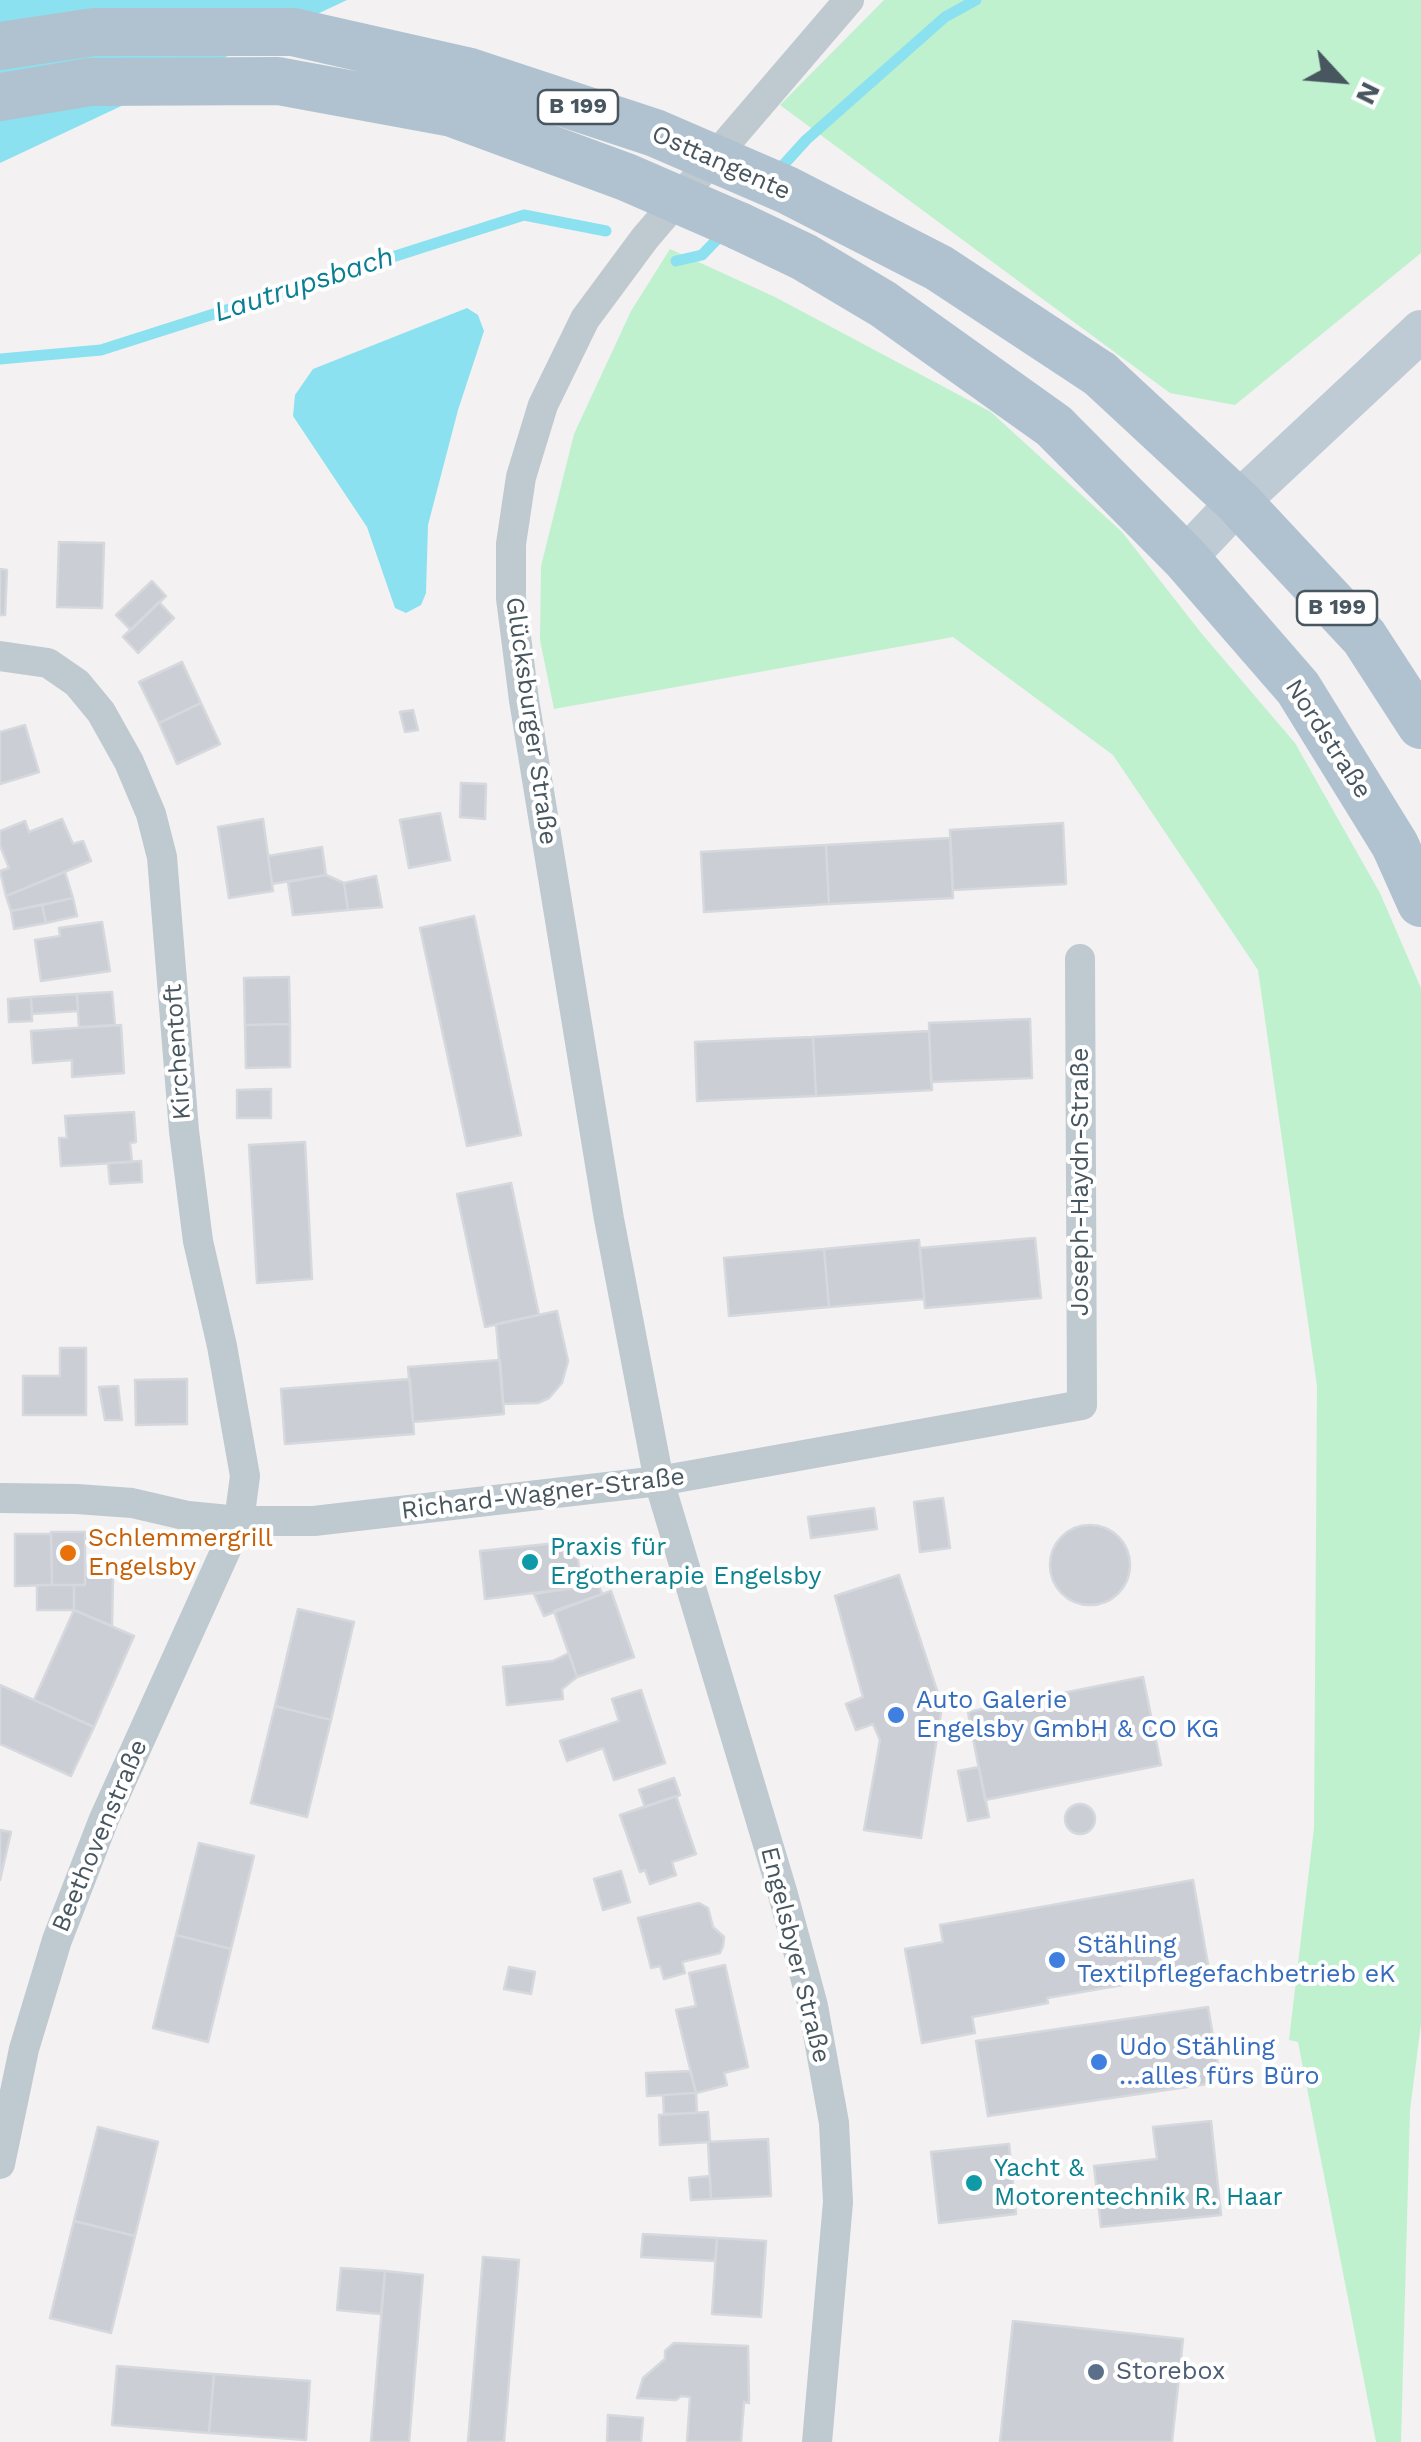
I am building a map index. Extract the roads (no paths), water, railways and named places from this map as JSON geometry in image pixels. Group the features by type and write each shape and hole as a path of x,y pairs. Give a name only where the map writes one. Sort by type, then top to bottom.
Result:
{"main road":[{"name":"Osttangente","path":"0,46 94,32 293,32 470,72 656,132 787,190 939,268 1100,374 1238,502"},
{"name":"Osttangente","path":"0,97 90,82 278,81 452,113 626,177 804,257 883,304 1054,426 1185,558"},
{"path":"1185,558 1238,502 1421,331"},
{"name":"B 199","path":"1238,502 1364,637 1421,724"},
{"name":"Nordstraße","path":"1185,558 1298,688 1395,845 1421,903"}],"street":[{"name":"Glücksburger Straße","path":"659,1482 610,1219 524,700 512,598 512,544 521,476 543,404 586,319 645,238 849,0"},
{"name":"Kirchentoft","path":"0,656 48,663 78,683 101,712 152,814 166,890 184,1132 198,1240 246,1476 239,1521"},
{"name":"Joseph-Haydn-Straße","path":"1080,958 1082,1405"},
{"name":"Richard-Wagner-Straße","path":"0,1498 77,1498 239,1521 314,1521 659,1482 1082,1405"},
{"name":"Engelsbyer Straße","path":"659,1482 788,1910 813,2006 834,2123 838,2202 816,2442"},
{"name":"Beethovenstraße","path":"0,2164 24,2049 56,1940 104,1819 239,1521"}],"water":[{"path":"0,0 347,0 0,163"},
{"path":"467,308 478,315 484,331 458,410 428,525 426,593 421,605 406,613 395,608 367,527 293,416 295,395 313,369"}],"waterway":[{"name":"Lautrupsbach","path":"777,172 806,140 945,17 976,0"},
{"name":"Lautrupsbach","path":"0,359 101,350 524,215 606,231"},
{"name":"Lautrupsbach","path":"676,261 702,255 725,231"}],"place":[{"name":"Schlemmergrill Engelsby","path":"68,1553"},
{"name":"Praxis für Ergotherapie Engelsby","path":"530,1562"},
{"name":"Auto Galerie Engelsby GmbH & CO KG","path":"896,1715"},
{"name":"Stähling Textilpflegefachbetrieb eK","path":"1057,1960"},
{"name":"Udo Stähling …alles fürs Büro","path":"1099,2062"},
{"name":"Yacht & Motorentechnik R. Haar","path":"974,2183"},
{"name":"Storebox","path":"1096,2372"}]}
